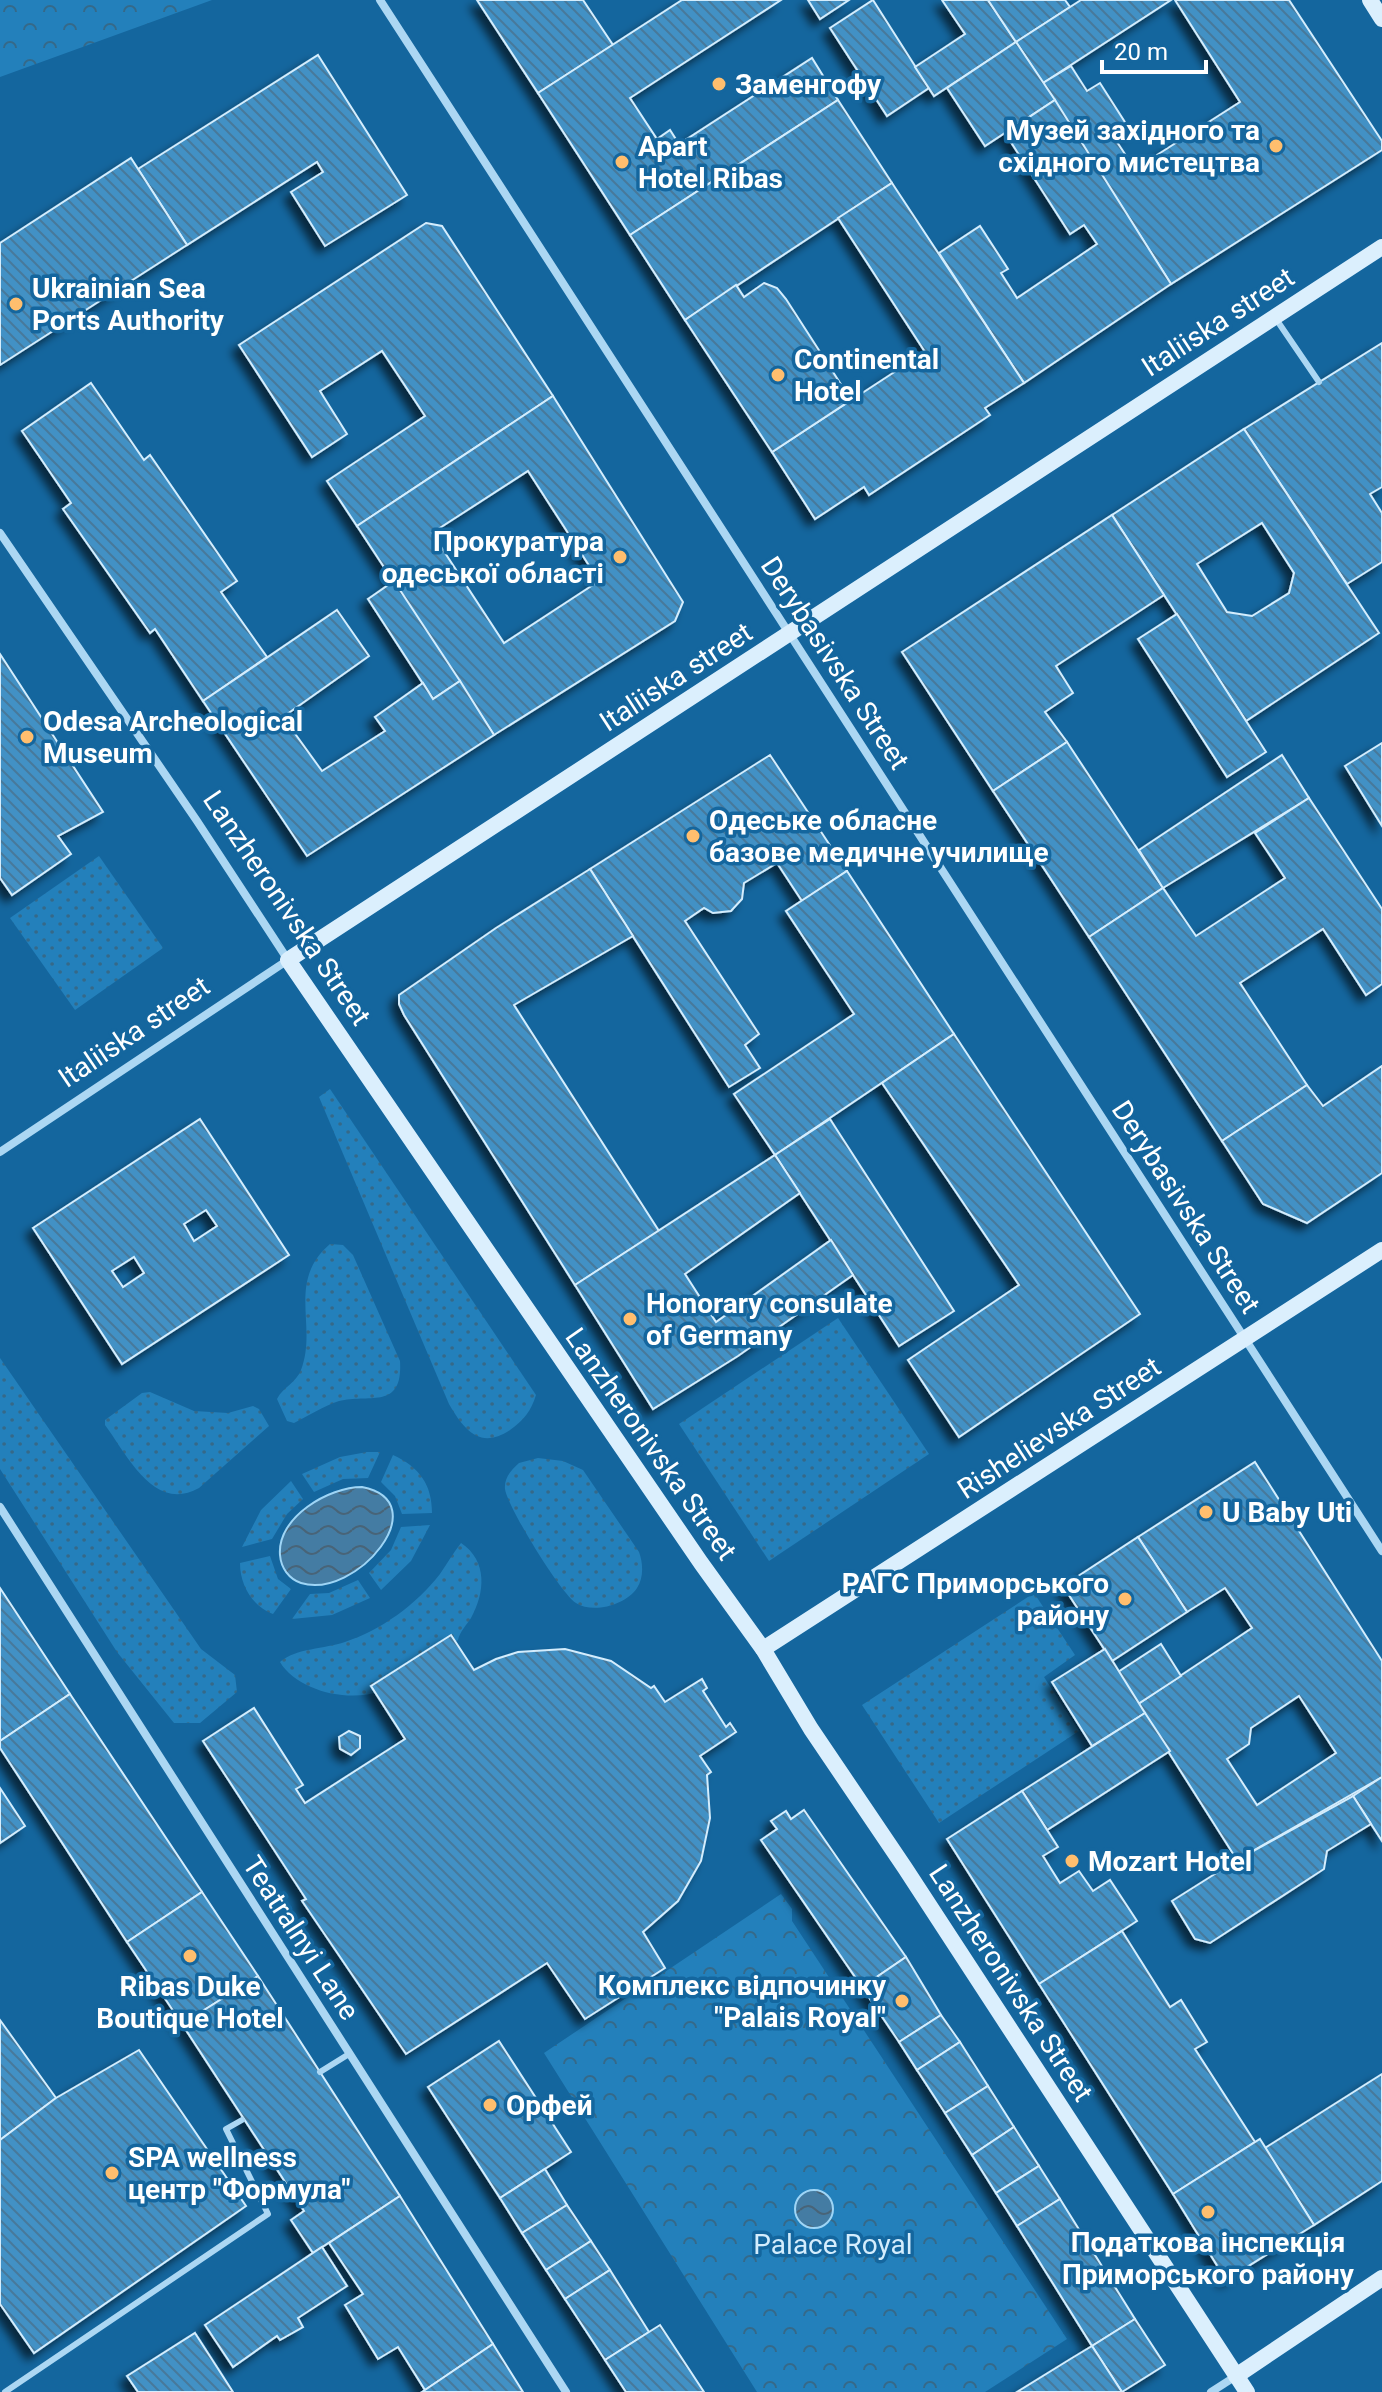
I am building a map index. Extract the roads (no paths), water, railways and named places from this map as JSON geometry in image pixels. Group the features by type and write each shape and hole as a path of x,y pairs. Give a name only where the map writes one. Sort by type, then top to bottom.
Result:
{"street":[{"name":"Derybasivska Street","path":"380,0 1382,1551"},
{"path":"1370,0 1382,19"},
{"name":"Italiiska street","path":"0,1152 288,960 1382,247"},
{"name":"Lanzheronivska Street","path":"0,533 288,960 763,1649 811,1729 1247,2392"},
{"name":"Rishelievska Street","path":"763,1649 1382,1250"},
{"name":"Teatralnyi Lane","path":"0,1507 566,2392"},
{"path":"1211,2392 1382,2278"}],"lane":[{"path":"1274,316 1319,382"},
{"path":"320,2072 349,2054"},
{"path":"5,2392 268,2214 226,2129 242,2120"}],"water":[{"path":"362,1487 383,1496 392,1511 391,1528 381,1547 365,1564 344,1577 323,1584 301,1583 289,1576 281,1560 281,1541 296,1517 321,1498 349,1488"},
{"path":"814,2190 828,2195 833,2209 828,2223 814,2228 800,2223 795,2209 800,2195"}],"place":[{"name":"Заменгофу","path":"719,84"},
{"name":"Музей західного та східного мистецтва","path":"1276,146"},
{"name":"Apart Hotel Ribas","path":"622,162"},
{"name":"Ukrainian Sea Ports Authority","path":"16,304"},
{"name":"Continental Hotel","path":"778,375"},
{"name":"Прокуратура одеської області","path":"620,557"},
{"name":"Odesa Archeological Museum","path":"27,737"},
{"name":"Одеське обласне базове медичне училище","path":"693,836"},
{"name":"Honorary consulate of Germany","path":"630,1319"},
{"name":"U Baby Uti","path":"1206,1512"},
{"name":"РАГС Приморського району","path":"1125,1599"},
{"name":"Mozart Hotel","path":"1072,1861"},
{"name":"Ribas Duke Boutique Hotel","path":"190,1956"},
{"name":"Комплекс відпочинку \"Palais Royal\"","path":"902,2001"},
{"name":"Орфей","path":"490,2105"},
{"name":"SPA wellness центр \"Формула\"","path":"112,2173"},
{"name":"Податкова інспекція Приморського району","path":"1208,2212"}],"park label":[{"name":"Palace Royal","path":"833,2244"}]}
